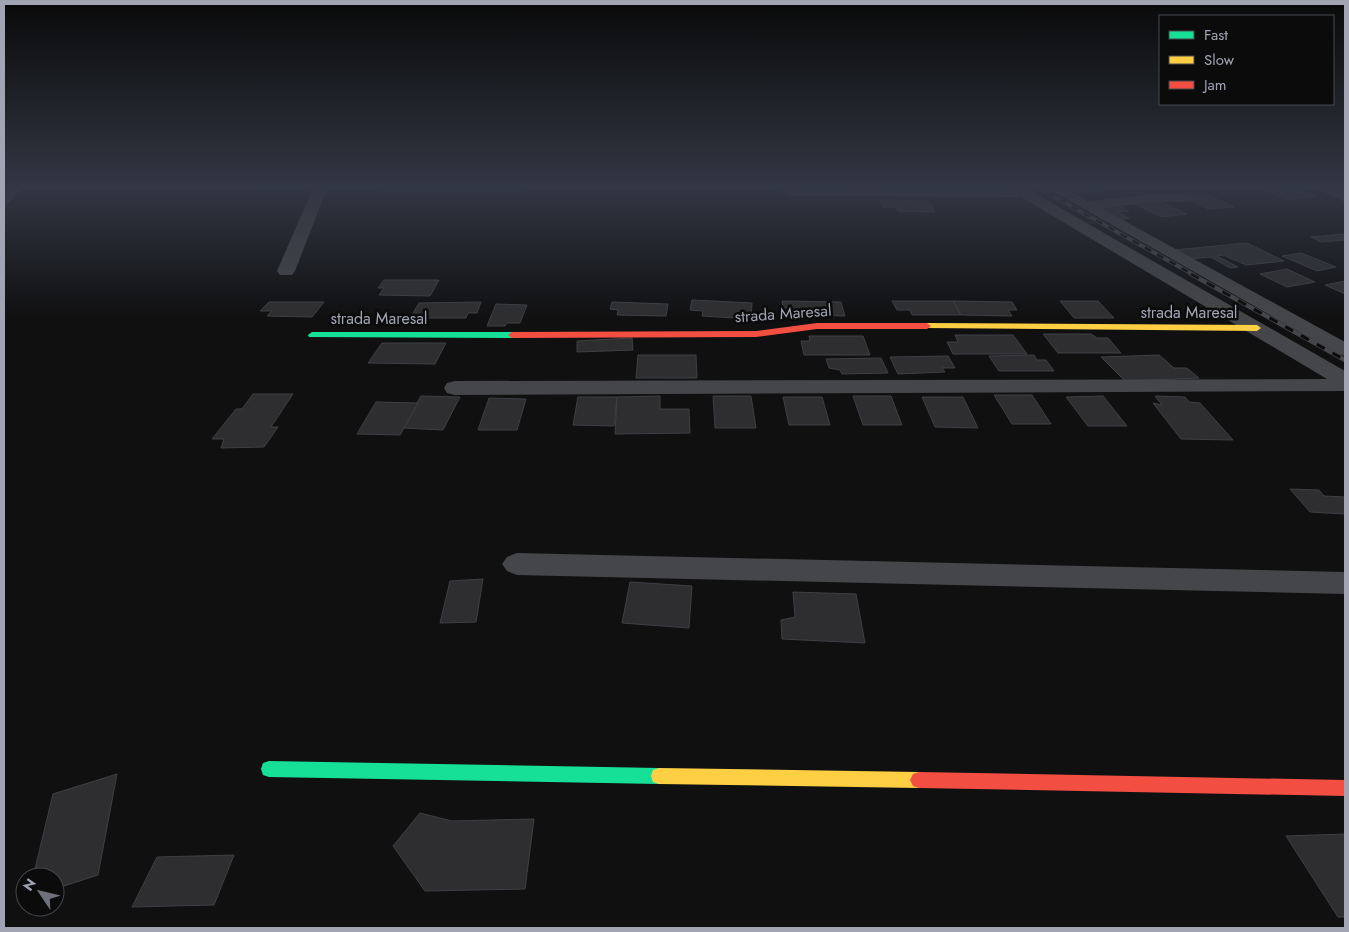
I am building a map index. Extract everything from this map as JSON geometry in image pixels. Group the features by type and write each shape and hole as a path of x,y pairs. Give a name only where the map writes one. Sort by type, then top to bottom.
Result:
{"street":[{"path":"286,271 303,229"},
{"path":"1086,229 1345,380"},
{"path":"1127,229 1345,350"},
{"name":"strada Maresal","path":"312,335 756,334 817,326 1257,328"},
{"path":"455,388 1345,385"},
{"path":"517,564 1345,583"},
{"path":"269,769 1345,788"}],"building":[{"path":"1345,234 1345,240 1321,242 1311,237"},
{"path":"1247,243 1284,261 1246,265 1223,255 1217,256 1238,267 1230,268 1211,257 1189,259 1173,250"},
{"path":"1301,253 1336,267 1317,271 1282,256"},
{"path":"1287,269 1315,282 1287,287 1260,274"},
{"path":"384,280 439,280 430,296 379,295 384,288 378,288"},
{"path":"1345,281 1345,294 1325,285"},
{"path":"692,300 752,303 751,319 702,316 703,311 690,310"},
{"path":"782,301 841,302 845,316 800,315 799,311 784,311"},
{"path":"892,301 953,301 961,315 912,315 910,310 897,310"},
{"path":"953,301 1012,302 1017,310 1008,310 1012,316 961,315"},
{"path":"1060,301 1098,301 1114,318 1074,318"},
{"path":"269,302 324,302 312,317 267,316 272,311 260,311"},
{"path":"481,302 477,313 468,313 466,318 410,318 419,303"},
{"path":"612,302 668,304 666,316 617,315 618,310 610,309"},
{"path":"496,304 527,305 520,323 507,323 505,326 487,326"},
{"path":"1043,334 1091,334 1097,338 1108,338 1121,353 1058,353"},
{"path":"955,335 1013,335 1027,354 953,354 947,342 958,342"},
{"path":"809,336 863,336 870,355 804,355 801,341 810,341"},
{"path":"632,338 633,350 577,352 577,341"},
{"path":"382,343 446,343 435,364 368,363"},
{"path":"638,355 696,355 697,378 636,378"},
{"path":"1034,355 1037,360 1046,360 1054,371 999,371 989,356"},
{"path":"1159,355 1174,368 1187,368 1199,378 1125,381 1101,357"},
{"path":"948,356 955,368 942,368 945,372 898,374 890,357"},
{"path":"881,358 888,373 842,374 840,370 829,368 826,359"},
{"path":"253,394 293,394 271,427 278,427 264,447 221,448 224,439 212,439 236,409 242,409"},
{"path":"994,395 1032,395 1051,424 1012,424"},
{"path":"421,396 460,397 443,430 403,428"},
{"path":"660,396 660,409 689,409 690,433 615,434 617,397"},
{"path":"713,396 751,396 756,428 715,428"},
{"path":"853,396 891,396 902,425 863,425"},
{"path":"1103,396 1127,426 1088,426 1066,397"},
{"path":"1155,396 1185,397 1189,402 1200,403 1233,440 1181,439 1153,403 1162,405"},
{"path":"578,397 617,397 614,426 573,425"},
{"path":"783,397 822,397 830,425 789,425"},
{"path":"922,397 963,397 978,428 935,427"},
{"path":"489,398 526,399 517,430 478,430"},
{"path":"376,402 418,403 400,435 357,434"},
{"path":"1290,489 1319,490 1324,496 1345,497 1345,514 1310,512"},
{"path":"483,579 476,622 440,623 450,581"},
{"path":"630,582 692,586 689,628 622,623"},
{"path":"793,592 856,594 865,643 782,639 781,620 795,617"},
{"path":"117,774 98,875 65,886 65,867 35,867 53,794"},
{"path":"420,813 452,821 534,819 525,889 425,891 393,846"},
{"path":"1345,834 1345,917 1338,917 1286,836"},
{"path":"234,855 214,905 132,907 157,857"}],"railway":[{"path":"1113,229 1194,275"},
{"path":"1191,274 1345,360"}],"traffic: fast":[{"path":"312,335 512,335"},
{"path":"269,769 659,776"}],"traffic: slow":[{"path":"927,326 1257,328"},
{"path":"659,776 919,780"}],"traffic: jam":[{"path":"512,335 756,334 817,326 927,326"},
{"path":"919,780 1345,788"}]}
